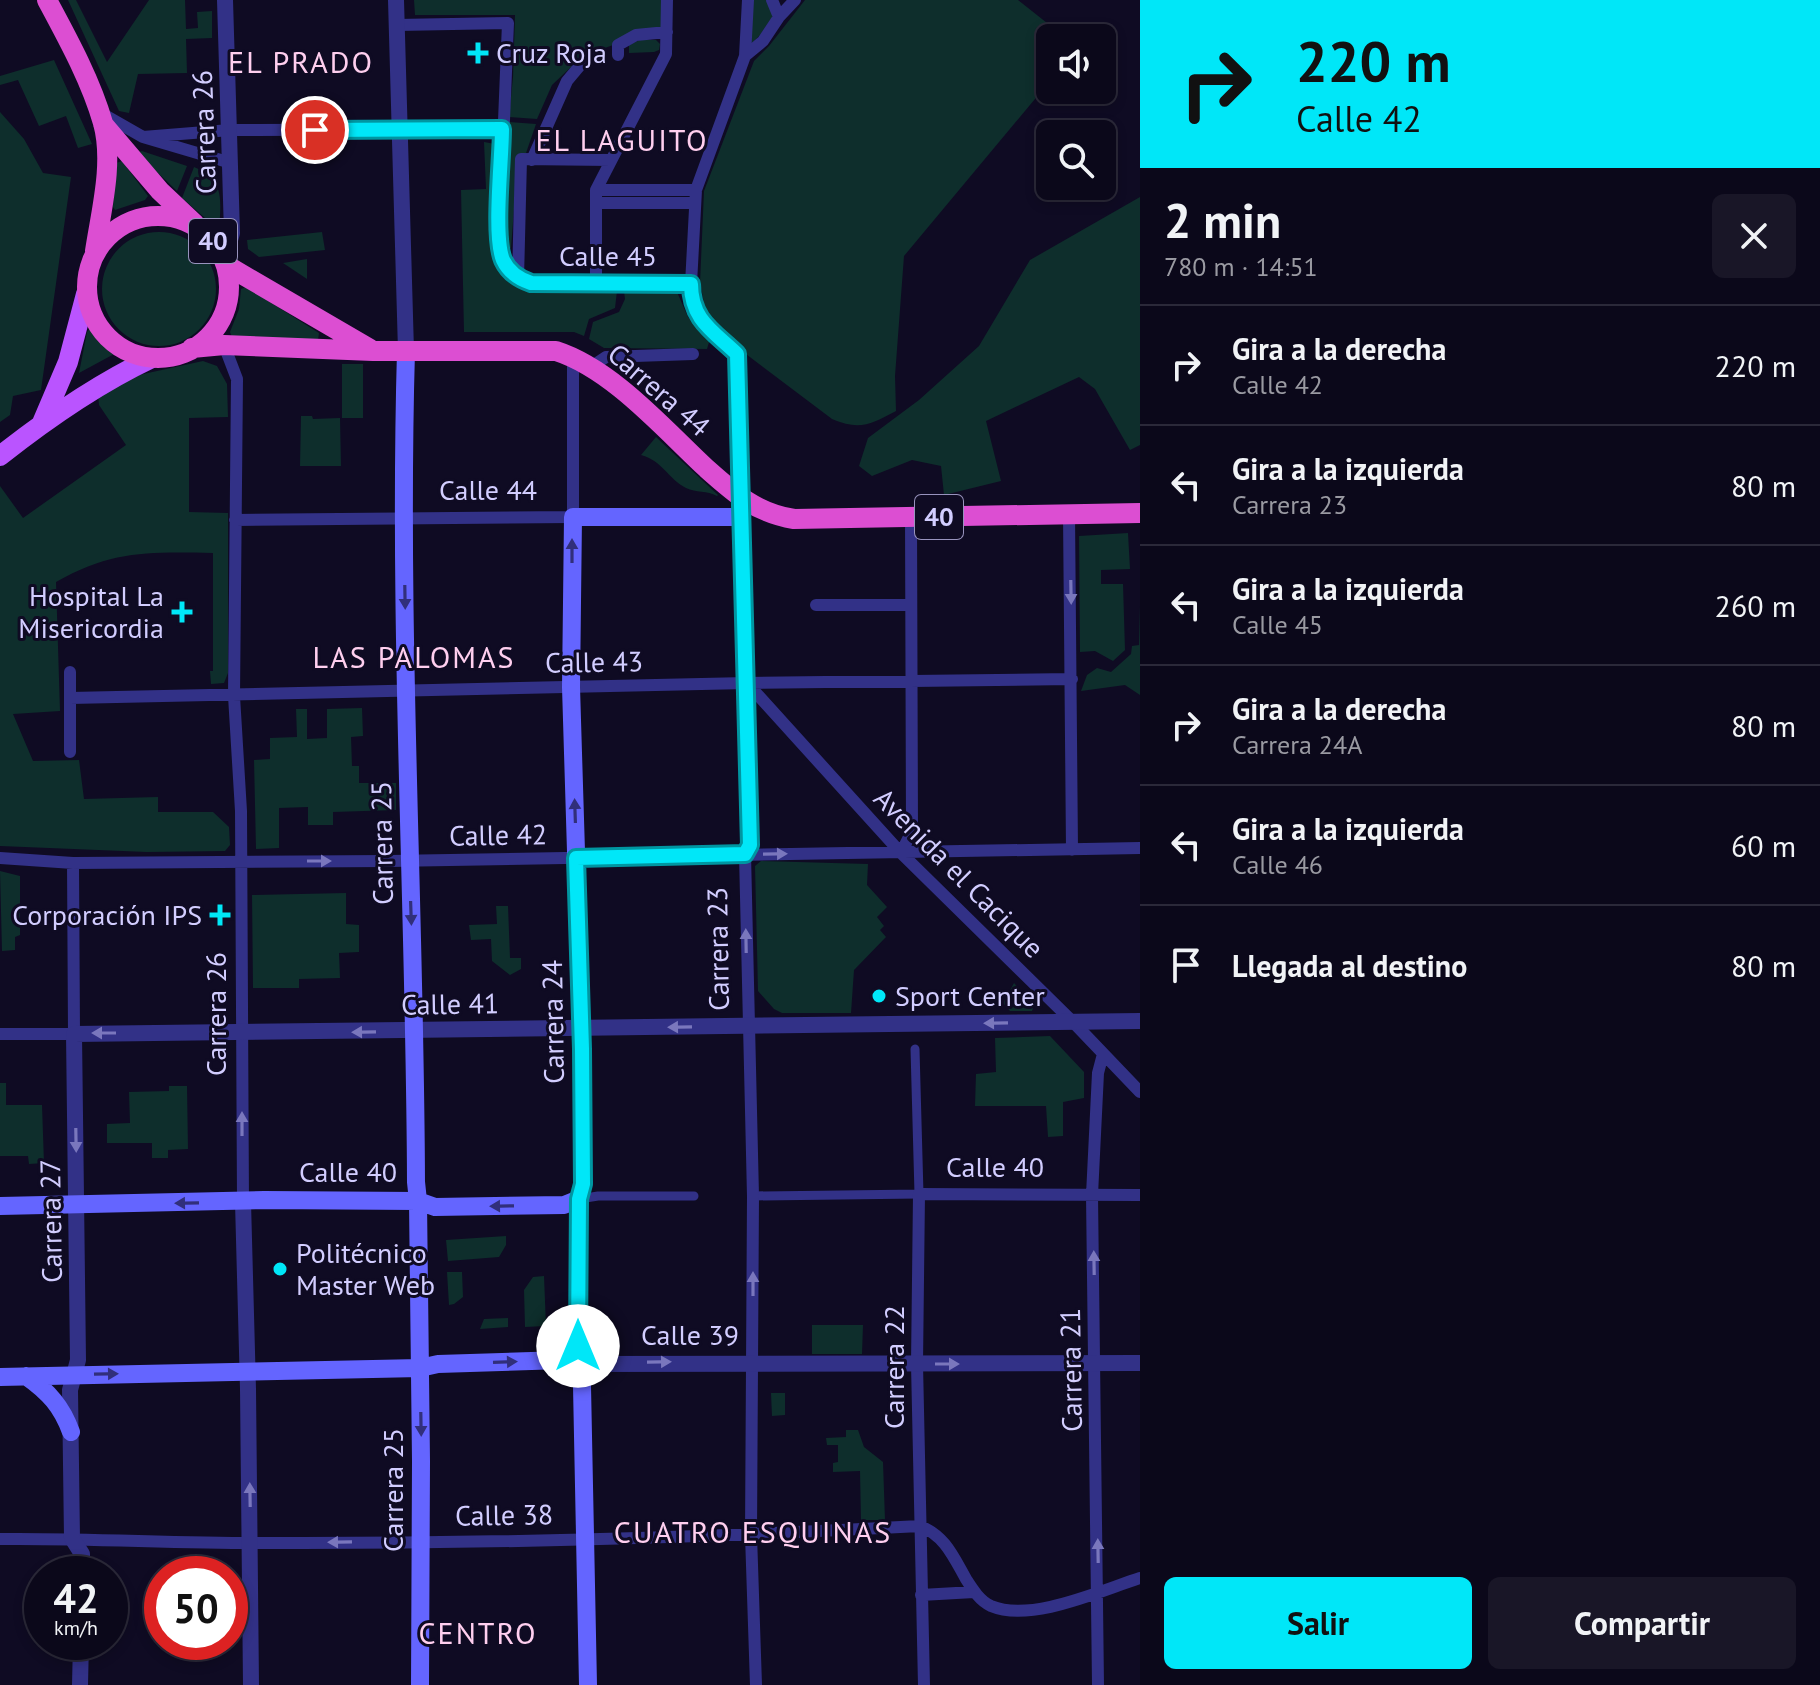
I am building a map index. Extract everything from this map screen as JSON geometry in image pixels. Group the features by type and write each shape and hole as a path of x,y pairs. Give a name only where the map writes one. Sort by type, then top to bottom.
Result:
{"highway":[{"name":"40","path":"47,0 76,57 100,118 106,148 95,254 86,294"},
{"name":"40","path":"100,118 160,191 212,240 225,263 229,292 221,319 213,331 179,354 152,358"},
{"name":"40","path":"95,254 113,233 137,219 150,216 178,219 202,231"},
{"name":"40","path":"225,263 373,351"},
{"path":"86,294 96,321 113,342 152,358"},
{"name":"40","path":"192,348 224,345 373,351 541,350 582,362"},
{"name":"Carrera 44","path":"582,362 631,399 742,508"},
{"name":"Calle 44","path":"742,508 794,519 1140,513"}],"main road":[{"name":"40","path":"42,423 68,362 86,294"},
{"name":"Carrera 25","path":"406,351 404,519 418,1201 420,1685"},
{"name":"40","path":"0,456 42,423 112,376 152,358"},
{"name":"Calle 44","path":"573,517 742,508"},
{"name":"Carrera 24","path":"573,517 571,687 582,1028 583,1184 579,1199 578,1346 581,1364 588,1685"},
{"name":"Calle 40","path":"0,1206 418,1201 435,1207 449,1207 564,1205 579,1199"},
{"name":"Calle 39","path":"0,1377 420,1368 438,1364 563,1360 581,1364"},
{"path":"26,1376 53,1398 71,1432"}],"street":[{"name":"Carrera 26","path":"225,0 232,233 225,263"},
{"name":"Carrera 25","path":"396,0 406,351"},
{"path":"596,283 596,197 611,160 666,54 667,0"},
{"name":"Carrera 23","path":"748,0 745,56 696,196 691,300 697,315 737,354 750,845 745,854 753,1196 751,1535 756,1685"},
{"path":"772,0 779,17"},
{"path":"745,56 763,41 795,0"},
{"path":"143,137 230,130 502,129 508,23 397,25"},
{"path":"618,55 618,45 636,35 667,32"},
{"path":"518,279 527,160 567,81 588,56"},
{"path":"100,118 143,137 231,163"},
{"name":"Calle 45","path":"502,129 499,243 508,269 518,279 531,283 691,284"},
{"path":"527,160 611,160"},
{"path":"596,197 696,196"},
{"name":"Carrera 26","path":"224,345 237,379 234,696 241,811 243,1202 251,1685"},
{"path":"582,362 606,357 693,354"},
{"name":"Carrera 24","path":"573,517 582,362"},
{"path":"1069,514 1072,850"},
{"name":"Calle 44","path":"235,520 573,517"},
{"path":"901,853 912,831 911,518"},
{"path":"816,605 911,605"},
{"path":"70,672 70,752"},
{"name":"Calle 43","path":"70,698 1072,679"},
{"name":"Avenida el Cacique","path":"747,683 901,853 1140,1092"},
{"name":"Calle 42","path":"0,858 73,863 1140,848"},
{"name":"Carrera 27","path":"73,863 78,1360 70,1390 72,1538 82,1556"},
{"name":"Calle 41","path":"0,1034 1140,1021"},
{"name":"Carrera 22","path":"915,1049 919,1194 917,1364 924,1685"},
{"name":"Carrera 21","path":"1098,1685 1092,1195 1098,1073 1103,1054"},
{"name":"Calle 40","path":"753,1196 1140,1195"},
{"name":"Calle 40","path":"579,1199 598,1196 694,1196"},
{"name":"Calle 39","path":"581,1364 1140,1363"},
{"path":"920,1526 935,1532 950,1548 974,1592 990,1605 1008,1610 1061,1604 1140,1578"},
{"name":"Calle 38","path":"0,1539 251,1543 421,1541 751,1535 920,1526"},
{"path":"921,1595 974,1592"},
{"path":"80,1685 81,1660"}],"green space":[{"path":"68,0 76,0 107,62 149,0 185,0 186,29 198,28 197,12 212,11 212,38 186,39 187,73 138,74 129,113 119,111"},
{"path":"414,0 662,0 662,27 594,52 589,50 552,85 537,119 509,117 515,15 415,15"},
{"path":"753,0 767,0 773,16 751,44"},
{"path":"805,0 1018,0 1048,24 1036,24 1036,98 904,256 895,376 896,411 865,424 850,425 832,419 738,348 706,313 700,283 704,191 754,61"},
{"path":"640,40 656,40 660,44 659,50 629,53 629,45"},
{"path":"54,60 92,144 78,148 66,116 39,126 18,80 0,85 0,76"},
{"path":"0,112 24,139 43,173 71,177 41,390 13,396 10,415 0,422"},
{"path":"509,122 536,124 525,156 518,157 511,248 504,244"},
{"path":"484,142 495,144 491,204 494,247 500,265 511,280 526,290 617,291 615,308 589,319 584,336 574,332 464,332 461,190 486,189"},
{"path":"139,152 187,166 177,191 140,156"},
{"path":"122,161 148,196 145,200 115,210 116,163"},
{"path":"194,167 211,178 219,192 219,230 182,198"},
{"path":"1140,197 1140,445 1130,450 1095,389 1079,377 986,421 1001,481 944,495 941,466 912,460 872,476 859,466 868,438 919,400 979,346 1030,260"},
{"path":"159,232 191,241 207,257 216,289 207,321 191,337 159,346 127,337 111,321 102,289 111,257 127,241"},
{"path":"322,232 325,250 259,257 248,249 247,240"},
{"path":"307,259 307,279 283,263"},
{"path":"246,287 319,333 318,340 232,337 230,332 239,309 241,289"},
{"path":"624,291 677,292 688,317 710,339 707,349 604,348 589,339 593,322 619,312 625,299"},
{"path":"90,328 116,353 79,373 87,332"},
{"path":"203,361 217,366 227,384 228,417 189,418 189,512 228,513 228,673 224,683 211,684 213,553 132,555 96,564 56,582 60,711 13,714 33,761 79,760 84,799 158,797 158,812 213,812 229,827 230,845 225,851 147,852 0,846 0,486 23,518 126,445 99,405 98,394 125,378"},
{"path":"342,364 363,364 363,418 342,418"},
{"path":"301,416 340,418 341,466 300,466"},
{"path":"656,437 718,495 686,488 655,461 641,455"},
{"path":"1128,533 1130,569 1101,570 1101,584 1123,584 1125,650 1113,661 1095,651 1080,652 1079,536"},
{"path":"1140,606 1140,695 1125,685 1081,691 1087,675 1097,668 1111,672 1131,654 1132,646 1139,645"},
{"path":"362,708 363,736 351,737 352,766 359,766 359,783 396,783 396,810 333,812 333,825 308,825 308,807 279,808 279,848 256,849 254,760 270,759 270,738 297,737 296,709 307,709 307,739 327,738 327,709"},
{"path":"761,861 868,864 867,885 887,907 877,917 884,926 880,930 886,937 854,970 851,1013 782,1013 774,1009 758,991 755,866"},
{"path":"0,871 20,876 20,935 15,937 15,950 2,951"},
{"path":"346,893 346,924 359,925 359,952 339,953 340,978 299,979 299,988 253,988 252,895"},
{"path":"496,906 508,906 510,958 521,958 521,969 510,975 492,961 491,939 471,940 469,925 497,924"},
{"path":"1014,983 1034,1006 1032,1011 1010,1011 1003,1003"},
{"path":"1050,1036 1084,1072 1084,1098 1063,1102 1063,1136 1048,1137 1046,1106 975,1106 976,1074 996,1072 995,1038"},
{"path":"0,1083 6,1083 6,1105 42,1105 44,1163 29,1164 28,1156 0,1156"},
{"path":"169,1086 187,1086 188,1149 168,1150 168,1158 152,1158 152,1143 107,1143 107,1124 130,1123 129,1092 169,1091"},
{"path":"506,1236 506,1245 499,1257 448,1261 446,1240"},
{"path":"447,1272 462,1272 463,1297 449,1305"},
{"path":"544,1276 546,1326 525,1327 524,1290 533,1277"},
{"path":"508,1318 508,1327 480,1329 484,1319"},
{"path":"812,1325 863,1325 862,1354 812,1354"},
{"path":"771,1393 785,1393 785,1415 772,1416"},
{"path":"846,1430 858,1430 864,1447 883,1462 885,1520 861,1520 860,1471 833,1472 833,1463 838,1462 838,1445 827,1445 826,1438 846,1437"}],"place":[{"name":"Cruz Roja","path":"478,53"},
{"name":"Hospital La Misericordia","path":"182,612"},
{"name":"Corporación IPS","path":"220,915"},
{"name":"Sport Center","path":"879,996"},
{"name":"Politécnico Master Web","path":"280,1269"}],"district":[{"name":"EL PRADO","path":"301,63"},
{"name":"EL LAGUITO","path":"622,141"},
{"name":"LAS PALOMAS","path":"414,658"},
{"name":"CUATRO ESQUINAS","path":"753,1533"},
{"name":"CENTRO","path":"478,1634"}],"route":[{"path":"315,130 502,129 499,243 502,258 518,279 531,283 691,284 691,300 697,315 737,354 750,845 745,854 576,858 583,1184 579,1199 578,1346"}]}
